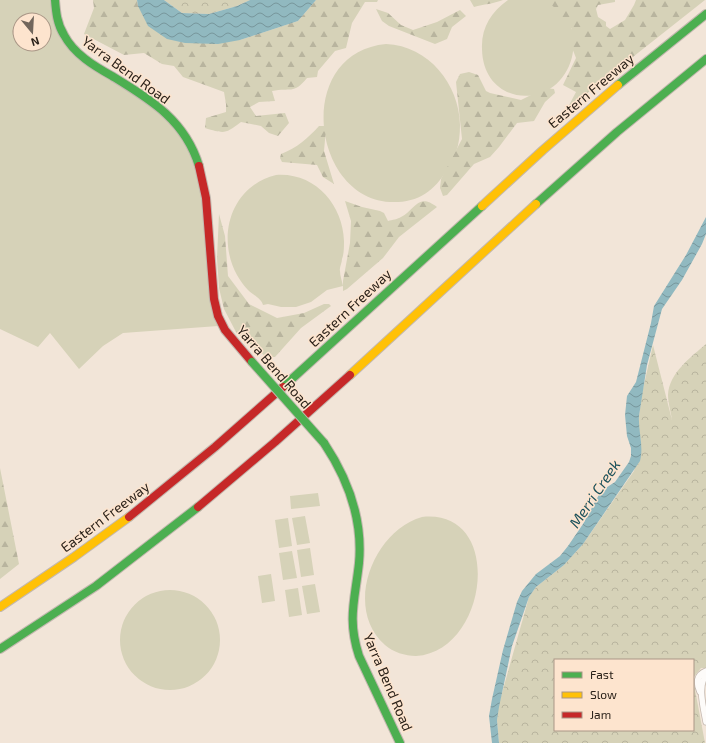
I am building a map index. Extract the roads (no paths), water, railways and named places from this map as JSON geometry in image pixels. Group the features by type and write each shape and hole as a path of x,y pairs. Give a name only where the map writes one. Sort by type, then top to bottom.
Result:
{"main road":[{"name":"Yarra Bend Road","path":"55,0 56,15 59,25 63,35 70,45 85,58 149,99 178,127 193,151 205,186 214,299 225,330 324,443 335,459 353,501 358,522 359,561 351,618 354,641 359,656 400,743"},
{"name":"Eastern Freeway","path":"0,607 88,547 193,465 313,360 568,127 638,68 706,14"},
{"path":"0,649 56,613 111,574 222,488 550,191 706,59"}],"street":[{"path":"706,671 697,682 702,695 706,722"}],"water":[{"path":"137,0 164,0 182,13 209,14 237,6 250,0 316,0 298,21 240,40 218,44 185,43 167,39 148,26 138,6"},
{"path":"706,217 706,234 702,244 682,280 662,309 647,365 639,416 641,444 640,461 583,544 564,565 536,587 529,597 512,646 499,707 497,720 499,743 492,743 489,716 492,699 503,650 517,602 522,591 536,574 560,556 568,546 583,524 601,491 615,482 629,462 631,448 627,436 625,415 627,396 636,382 654,306 686,255"}],"water label":[{"name":"Merri Creek","path":"595,494"}]}
